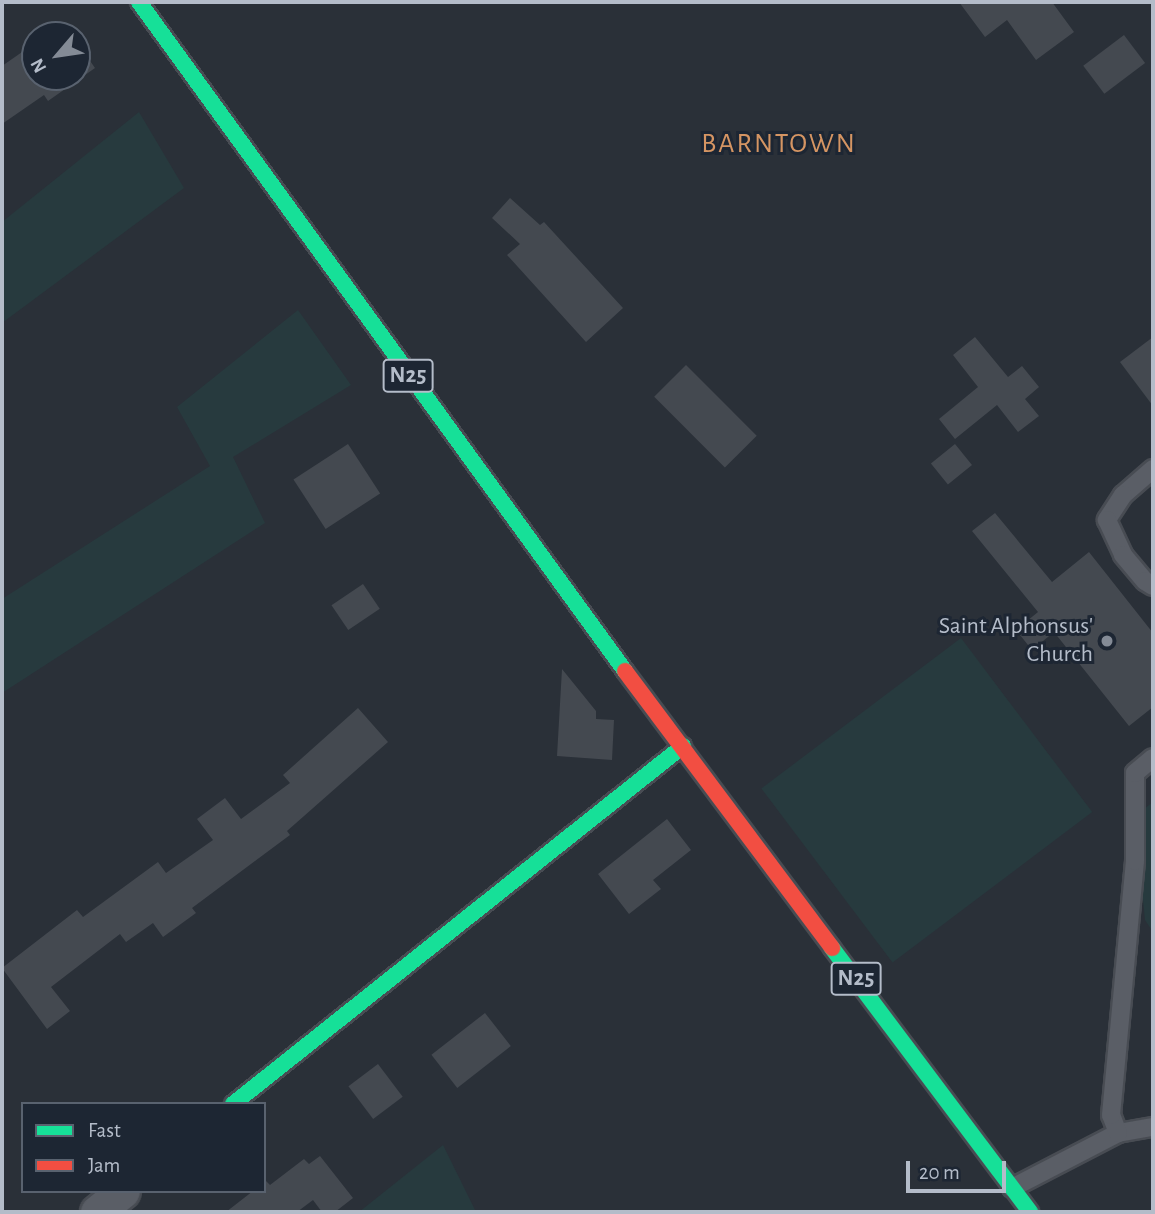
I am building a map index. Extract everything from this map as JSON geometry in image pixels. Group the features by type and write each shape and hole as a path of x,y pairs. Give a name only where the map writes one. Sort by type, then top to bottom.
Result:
{"main road":[{"name":"N25","path":"139,2 399,363 1030,1212"},
{"path":"236,1102 683,746"}],"street":[{"path":"97,1212 121,1193"}],"lane":[{"path":"1153,469 1122,495 1107,520 1123,555 1145,581 1153,586"},
{"path":"1118,1133 1111,1115 1135,861 1135,773 1153,758"},
{"path":"1012,1188 1118,1133 1153,1127"}],"green space":[{"path":"139,112 184,188 2,323 2,222"},
{"path":"298,310 351,385 233,457 265,523 2,693 2,599 210,466 177,407"},
{"path":"961,638 1092,812 893,963 761,788"},
{"path":"1153,802 1153,932 1145,920 1135,816"},
{"path":"443,1145 476,1212 359,1212"}],"building":[{"path":"959,2 1052,2 1074,32 1036,60 1007,20 985,37"},
{"path":"1124,35 1145,63 1104,94 1083,66"},
{"path":"21,53 21,91 62,91 48,101 44,95 2,124 2,66"},
{"path":"510,198 540,225 544,222 623,308 586,342 507,255 520,244 492,218"},
{"path":"975,337 1008,377 1022,366 1039,387 1025,399 1039,416 1018,432 997,405 955,439 939,419 978,387 953,355"},
{"path":"1153,337 1153,406 1120,362"},
{"path":"686,365 757,436 725,468 654,397"},
{"path":"348,444 380,493 326,529 293,479"},
{"path":"955,444 972,465 948,484 931,464"},
{"name":"Saint Alphonsus' Church","path":"995,513 1052,582 1089,552 1153,633 1153,707 1129,726 1054,632 1032,650 1016,630 1038,612 972,531"},
{"path":"363,584 380,609 348,630 331,605"},
{"path":"562,669 596,711 596,719 614,720 612,760 557,756"},
{"path":"358,708 388,742 287,831 290,835 192,908 196,913 163,937 153,923 126,942 120,934 51,987 70,1011 47,1029 2,968 77,910 83,917 158,862 166,873 213,840 197,819 225,798 241,819 290,783 283,775"},
{"path":"667,819 691,850 653,880 661,889 629,914 598,874"},
{"path":"485,1013 511,1046 457,1088 431,1055"},
{"path":"378,1064 403,1097 373,1119 348,1086"},
{"path":"320,1156 353,1198 335,1212 322,1212 313,1200 297,1212 226,1212 250,1193 266,1193 266,1181 270,1185 304,1159 309,1164"}],"traffic: fast":[{"path":"139,2 625,671"},
{"path":"236,1102 683,746"},
{"path":"832,948 1030,1212"}],"traffic: jam":[{"path":"625,671 832,948"}],"place":[{"name":"Saint Alphonsus' Church","path":"1107,641"}],"district":[{"name":"BARNTOWN","path":"779,144"}]}
